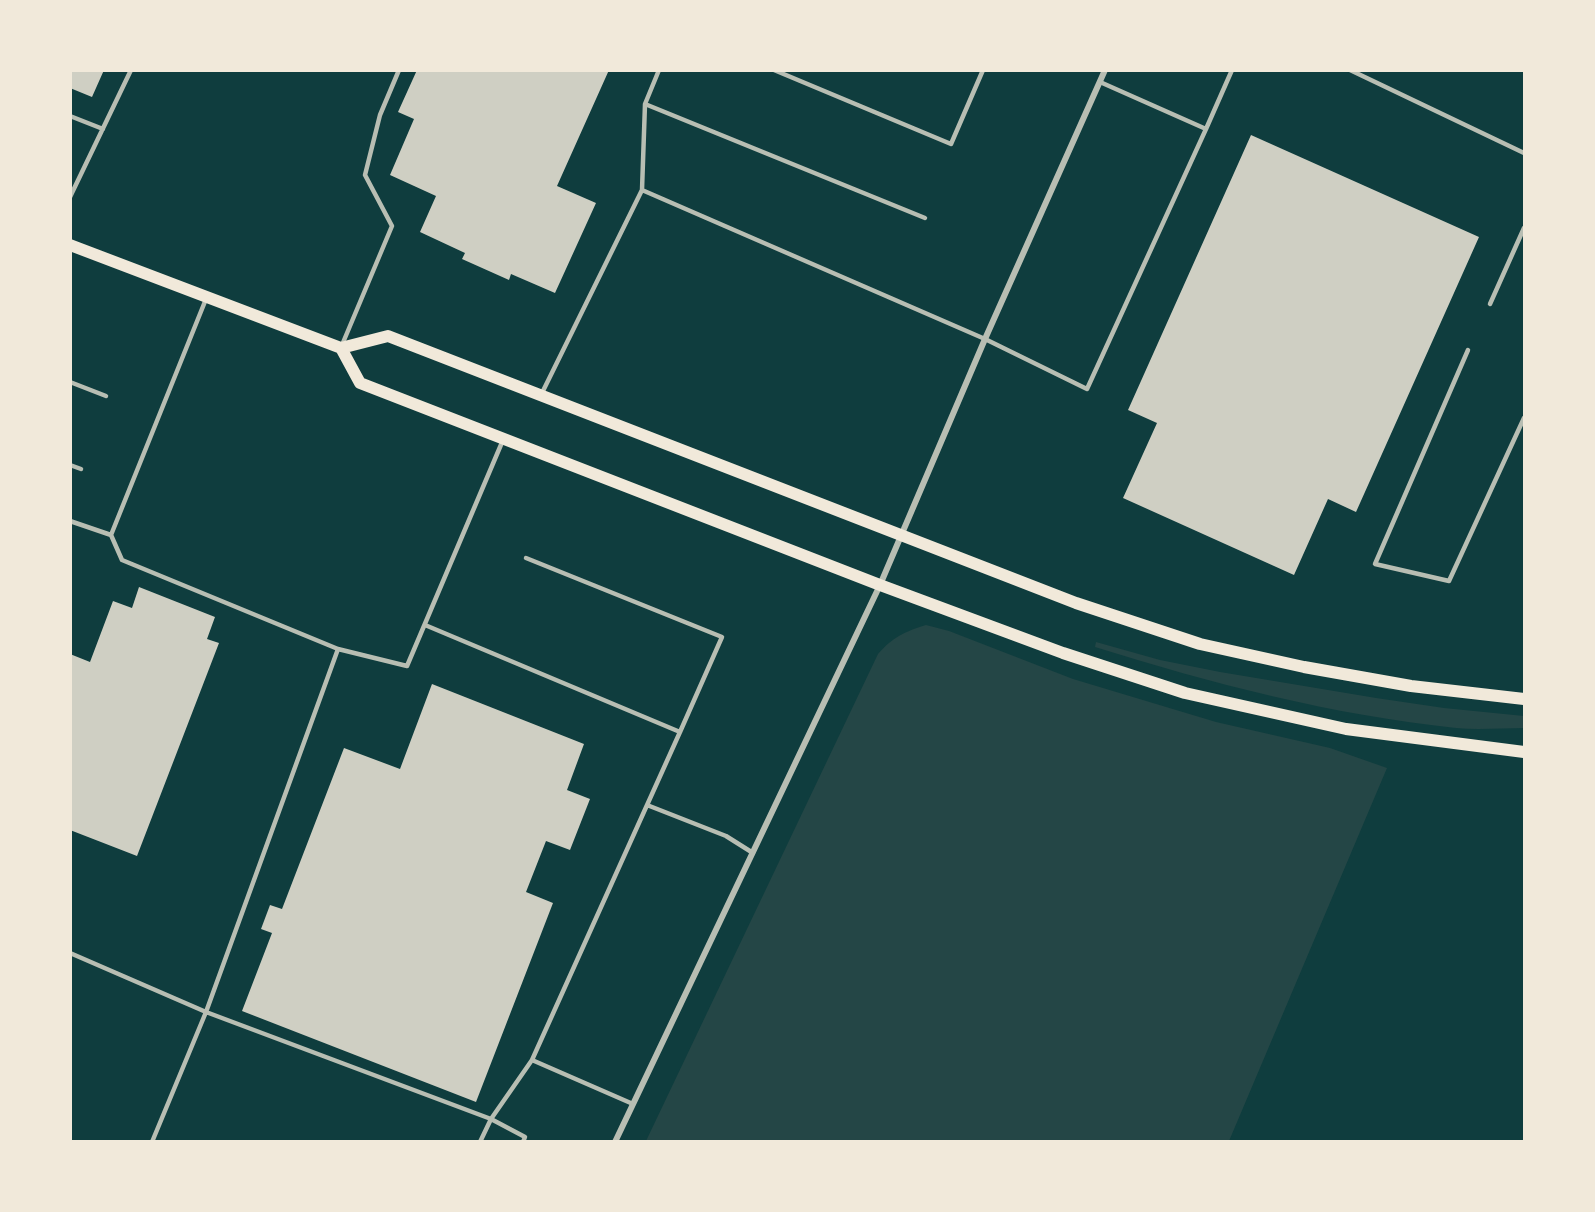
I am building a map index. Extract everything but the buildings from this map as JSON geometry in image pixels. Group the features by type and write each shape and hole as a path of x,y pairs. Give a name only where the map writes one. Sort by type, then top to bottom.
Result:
{"main road":[{"path":"70,245 341,348 388,336 1076,603 1200,644 1304,667 1411,686 1524,699"},
{"path":"341,348 360,383 880,585 1063,653 1185,693 1346,729 1524,752"}],"street":[{"path":"615,1142 880,585 1105,70"}],"lane":[{"path":"70,197 131,70"},
{"path":"341,348 392,226 365,175 380,115 399,70"},
{"path":"541,395 642,190 645,104 659,70"},
{"path":"774,70 951,144 983,70"},
{"path":"642,190 986,339 1087,389 1232,70"},
{"path":"1350,70 1524,153"},
{"path":"1100,82 1206,129"},
{"path":"645,104 925,218"},
{"path":"70,116 103,129"},
{"path":"1490,304 1524,228"},
{"path":"206,297 111,535 122,560 338,649 407,666 503,439"},
{"path":"1468,350 1375,564 1449,581 1524,418"},
{"path":"70,382 106,396"},
{"path":"70,465 81,469"},
{"path":"70,521 111,535"},
{"path":"480,1142 491,1119 532,1060 722,637 526,558"},
{"path":"425,625 680,732"},
{"path":"152,1142 206,1012 338,649"},
{"path":"647,805 726,836 753,853"},
{"path":"70,952 206,1012 491,1119 524,1139"},
{"path":"532,1060 633,1104"}],"shaded area":[{"path":"926,625 949,631 1073,679 1216,722 1330,748 1387,768 1229,1141 646,1141 878,654 899,636"},
{"path":"1096,642 1160,660 1220,672 1444,708 1524,716 1524,728 1456,728 1319,706 1139,661 1095,647"}]}
